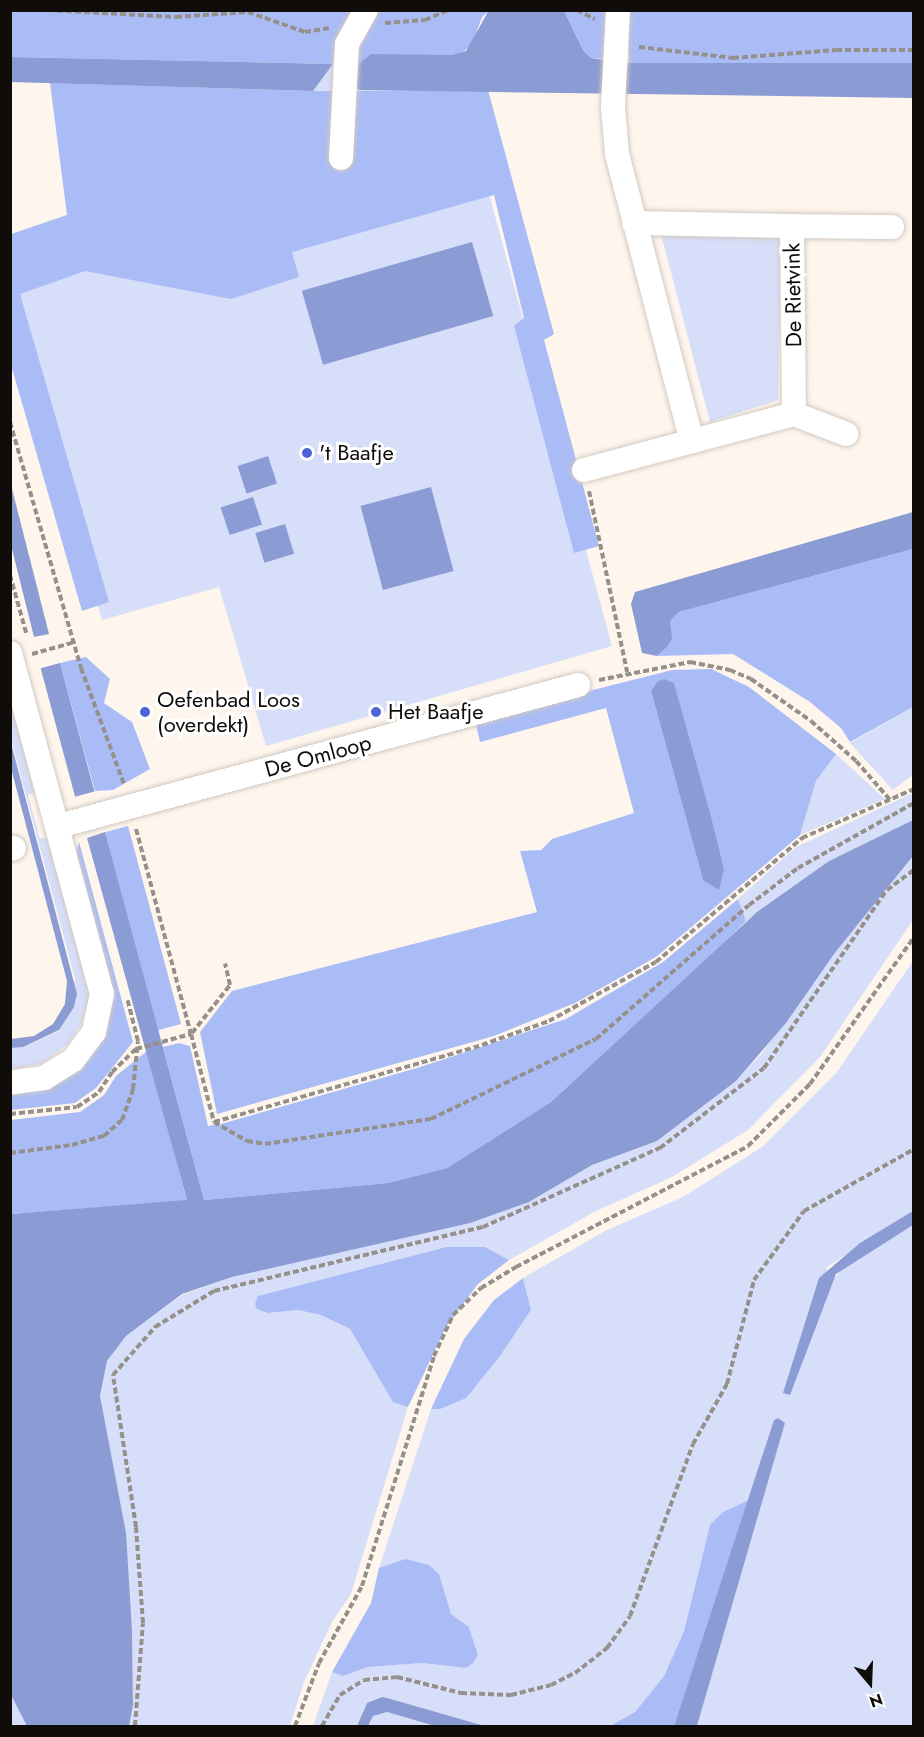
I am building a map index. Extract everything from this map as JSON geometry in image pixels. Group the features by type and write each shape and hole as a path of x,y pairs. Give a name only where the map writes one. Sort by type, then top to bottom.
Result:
{"street":[{"path":"341,158 347,44 362,18"},
{"path":"618,20 614,97 617,154 692,441"},
{"name":"De Rietvink","path":"634,223 792,226 794,414"},
{"path":"792,226 892,227"},
{"path":"584,470 794,414 846,434"},
{"path":"10,1083 44,1078 60,1071 84,1047 101,1012 100,981 11,656"},
{"name":"De Omloop","path":"59,826 578,685"}],"path":[{"path":"48,10 176,17 248,12 305,32 362,18 425,20 448,10"},
{"path":"577,10 618,20 637,46 733,57 836,50 914,50"},
{"path":"10,422 75,642 130,807 214,1122 236,1138 265,1144 414,1123 452,1111 596,1039 749,905 798,868 914,803"},
{"path":"584,470 627,672"},
{"path":"11,656 75,642"},
{"path":"578,685 627,672 690,663 711,664 751,679 811,721 856,762 891,802"},
{"path":"214,1122 482,1045 549,1021 656,962 797,841 891,802 914,789"},
{"path":"135,1726 142,1611 136,1527 113,1375 155,1327 214,1291 483,1227 660,1148 764,1068 887,890 914,870"},
{"path":"295,1726 319,1664 362,1586 434,1356 453,1315 481,1288 516,1267 748,1146 810,1084 914,937"},
{"path":"10,1114 77,1107 99,1092 112,1071 136,1048 191,1034 230,986 225,964"},
{"path":"10,1153 72,1145 104,1136 122,1120 133,1089 136,1048"},
{"path":"322,1726 340,1695 364,1680 397,1677 462,1693 511,1695 559,1681 607,1648 630,1616 693,1444 727,1384 754,1280 804,1211 914,1149"}],"shaded area":[{"path":"489,10 564,11 583,50 591,58 626,63 914,63 913,98 359,90 354,86 357,65 371,54 452,55 466,51"},
{"path":"11,11 359,11 335,49 333,64 11,57"},
{"path":"373,11 489,11 482,17 472,44 461,54 357,65 353,43"},
{"path":"564,11 606,11 605,59 591,58 583,50"},
{"path":"629,11 913,11 913,63 629,63"},
{"path":"11,57 333,64 313,91 11,82"},
{"path":"333,64 357,65 354,86 359,90 313,91"},
{"path":"50,83 313,91 488,90 554,334 544,340 599,546 574,553 514,326 524,318 494,195 292,252 299,277 231,299 85,271 20,294 109,602 82,611 11,365 11,234 67,215"},
{"name":"'t Baafje","path":"488,190 612,646 266,746 219,587 102,620 11,310 10,282"},
{"path":"661,234 781,234 778,400 710,422"},
{"path":"472,242 493,316 323,365 302,291"},
{"path":"268,456 277,484 247,493 238,466"},
{"path":"11,485 49,634 34,637 11,545"},
{"path":"431,487 454,571 383,590 360,506"},
{"path":"253,497 262,525 230,535 221,508"},
{"path":"913,512 913,549 679,612 670,621 672,639 667,647 657,656 642,653 631,604 635,592"},
{"path":"285,524 294,554 264,563 255,533"},
{"path":"913,549 913,707 850,742 841,728 810,702 733,654 657,656 667,647 670,621 679,612"},
{"path":"86,657 110,679 104,703 132,722 150,769 113,790 95,791 60,663"},
{"path":"60,663 94,791 75,797 41,668"},
{"path":"711,669 749,687 836,754 816,781 800,835 656,957 575,1003 494,1036 217,1114 200,1032 232,991 537,912 520,851 541,850 552,839 634,813 606,708 480,742 475,720 672,670","holes":["657,682 674,684 724,869 703,880 651,691"]},
{"path":"664,679 674,683 710,813 724,869 719,890 703,880 651,691 657,682"},
{"path":"10,686 34,793 28,795 40,839 47,838 80,944 91,994 82,1022 68,1044 43,1063 11,1070 11,1048 23,1047 59,1031 75,979 11,739"},
{"path":"913,707 913,775 893,790 850,743"},
{"path":"10,739 77,994 74,1007 59,1030 23,1047 11,1048 11,1039 34,1036 53,1024 65,1004 67,981 11,768"},
{"path":"836,754 885,799 800,835 816,781"},
{"path":"913,793 913,820 829,861 746,921 738,899 796,847"},
{"path":"913,820 913,856 834,954 786,1023 736,1081 657,1141 592,1165 529,1202 470,1223 232,1277 182,1294 126,1336 107,1361 100,1396 126,1533 132,1631 133,1705 129,1726 27,1726 10,1693 11,1214 187,1200 87,838 105,832 204,1200 388,1183 447,1168 551,1102 757,912 829,861"},
{"path":"128,826 181,1024 158,1030 105,832"},
{"path":"79,842 133,1042 96,1088 75,1103 11,1110 11,1093 103,1034 75,856"},
{"path":"913,856 913,920 820,1057 748,1130 672,1177 596,1211 509,1260 485,1247 446,1247 258,1296 268,1313 298,1310 321,1315 350,1329 393,1401 408,1407 351,1594 332,1622 304,1682 290,1726 129,1726 133,1705 132,1631 100,1396 107,1361 126,1336 182,1295 232,1277 529,1202 592,1165 657,1141 736,1081 761,1054 834,954"},
{"path":"738,899 746,921 724,943 551,1102 447,1168 388,1183 204,1200 163,1047 179,1043 190,1046 208,1126 221,1124 417,1068 566,1019 663,962"},
{"path":"913,961 913,1211 827,1267 827,1289 844,1266 913,1225 913,1726 697,1726 785,1423 778,1418 774,1420 749,1500 710,1525 684,1631 664,1676 635,1712 610,1726 485,1726 382,1697 365,1706 357,1726 313,1726 332,1672 343,1676 368,1667 422,1663 466,1668 478,1655 469,1627 451,1614 442,1589 405,1559 379,1568 431,1409 440,1409 500,1356 531,1310 523,1278 607,1230 683,1197 762,1147 837,1072"},
{"path":"147,1051 187,1201 11,1214 11,1120 80,1112 104,1095 116,1076"},
{"path":"913,1211 913,1225 836,1274 790,1395 783,1393 819,1278 860,1243"},
{"path":"446,1247 485,1247 509,1260 478,1284 446,1327 408,1407 393,1402 350,1329 321,1315 298,1310 268,1313 257,1309 255,1304 258,1296"},
{"path":"523,1278 531,1310 500,1356 466,1398 440,1409 431,1409 464,1339 494,1300"},
{"path":"778,1418 785,1423 697,1726 674,1726 774,1420"},
{"path":"749,1500 674,1726 610,1726 635,1712 664,1676 684,1631 710,1525 723,1512"},
{"path":"405,1559 429,1565 439,1574 451,1614 469,1627 478,1655 473,1663 466,1668 422,1663 368,1667 343,1676 332,1672 371,1603 379,1568"},
{"path":"10,1693 16,1700 27,1726 11,1726"},
{"path":"382,1697 485,1726 435,1726 387,1712 373,1716 368,1726 357,1726 367,1703"},
{"path":"387,1712 435,1726 368,1726 373,1716"}],"place":[{"name":"'t Baafje","path":"307,453"},
{"name":"Oefenbad Loos (overdekt)","path":"145,712"},
{"name":"Het Baafje","path":"376,712"}]}
